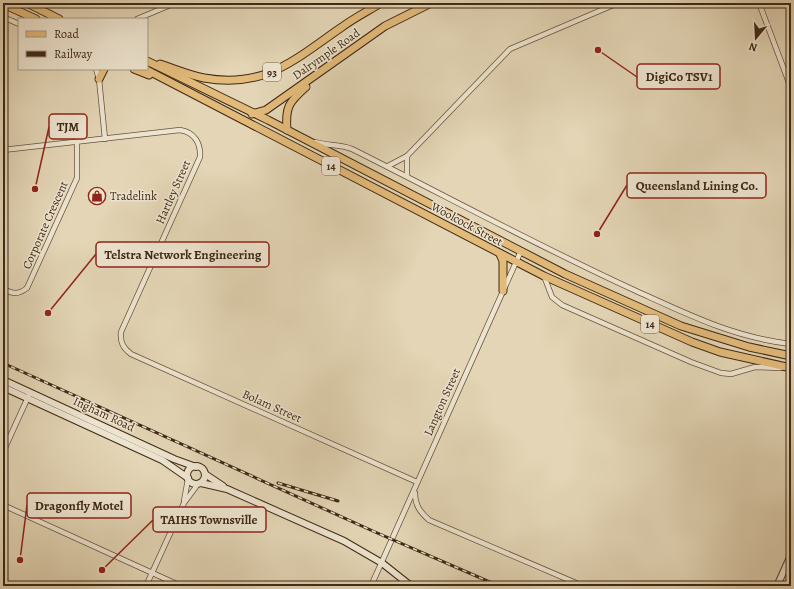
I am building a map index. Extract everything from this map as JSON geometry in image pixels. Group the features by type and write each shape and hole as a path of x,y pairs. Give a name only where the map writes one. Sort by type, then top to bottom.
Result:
{"main road":[{"path":"27,3 57,18"},
{"name":"Dalrymple Road","path":"148,60 203,78 233,80 263,75 291,64 343,26 381,3"},
{"name":"Dalrymple Road","path":"233,115 254,114 266,110 385,26 431,3"},
{"path":"3,4 34,18"},
{"path":"287,130 285,114 292,99 338,59"},
{"name":"Woolcock Street","path":"148,61 287,130 565,274 681,326 749,347 791,356"},
{"path":"99,79 104,70"},
{"path":"137,70 175,85"},
{"name":"Woolcock Street","path":"147,70 544,276 692,342 720,352 790,368"},
{"path":"233,115 239,110 236,105"},
{"path":"500,254 503,261 503,291"},
{"name":"Ingham Road","path":"3,380 29,395 162,460 188,478"},
{"name":"Ingham Road","path":"3,387 29,395 174,459 196,467"},
{"path":"227,489 200,483 192,483 188,478 188,472 196,467 202,469 205,474 227,489 337,538 382,562 411,586"},
{"path":"200,483 205,474"}],"street":[{"path":"139,18 174,3"},
{"path":"388,166 407,156 510,49 618,3"},
{"path":"758,3 791,88"},
{"path":"3,17 18,24"},
{"path":"3,150 105,139 99,79 96,70"},
{"name":"Hartley Street","path":"105,139 180,130 194,136 199,144 200,157 121,332 122,344"},
{"path":"298,136 325,145 344,145 388,166 569,260 704,321 743,335 791,344"},
{"name":"Corporate Crescent","path":"3,289 13,294 21,294 27,288 77,178 77,142"},
{"path":"407,156 407,176"},
{"name":"Langton Street","path":"371,586 415,491 417,482 521,251"},
{"path":"544,276 552,297 562,305 691,362 726,374 755,368 790,368"},
{"name":"Bolam Street","path":"122,344 130,354 417,482"},
{"path":"3,452 29,395"},
{"path":"184,503 188,478"},
{"path":"146,586 184,503 200,483"},
{"path":"415,491 415,500 420,512 429,520 583,586"},
{"path":"3,505 181,586"},
{"path":"777,586 791,555"}],"railway":[{"path":"3,363 375,532 499,586"},
{"path":"278,483 338,501"}],"place":[{"name":"DigiCo TSV1","path":"598,50"},
{"name":"TJM","path":"35,189"},
{"name":"Tradelink","path":"97,196"},
{"name":"Queensland Lining Co.","path":"597,234"},
{"name":"Telstra Network Engineering","path":"48,313"},
{"name":"Dragonfly Motel","path":"20,560"},
{"name":"TAIHS Townsville","path":"102,570"}]}
